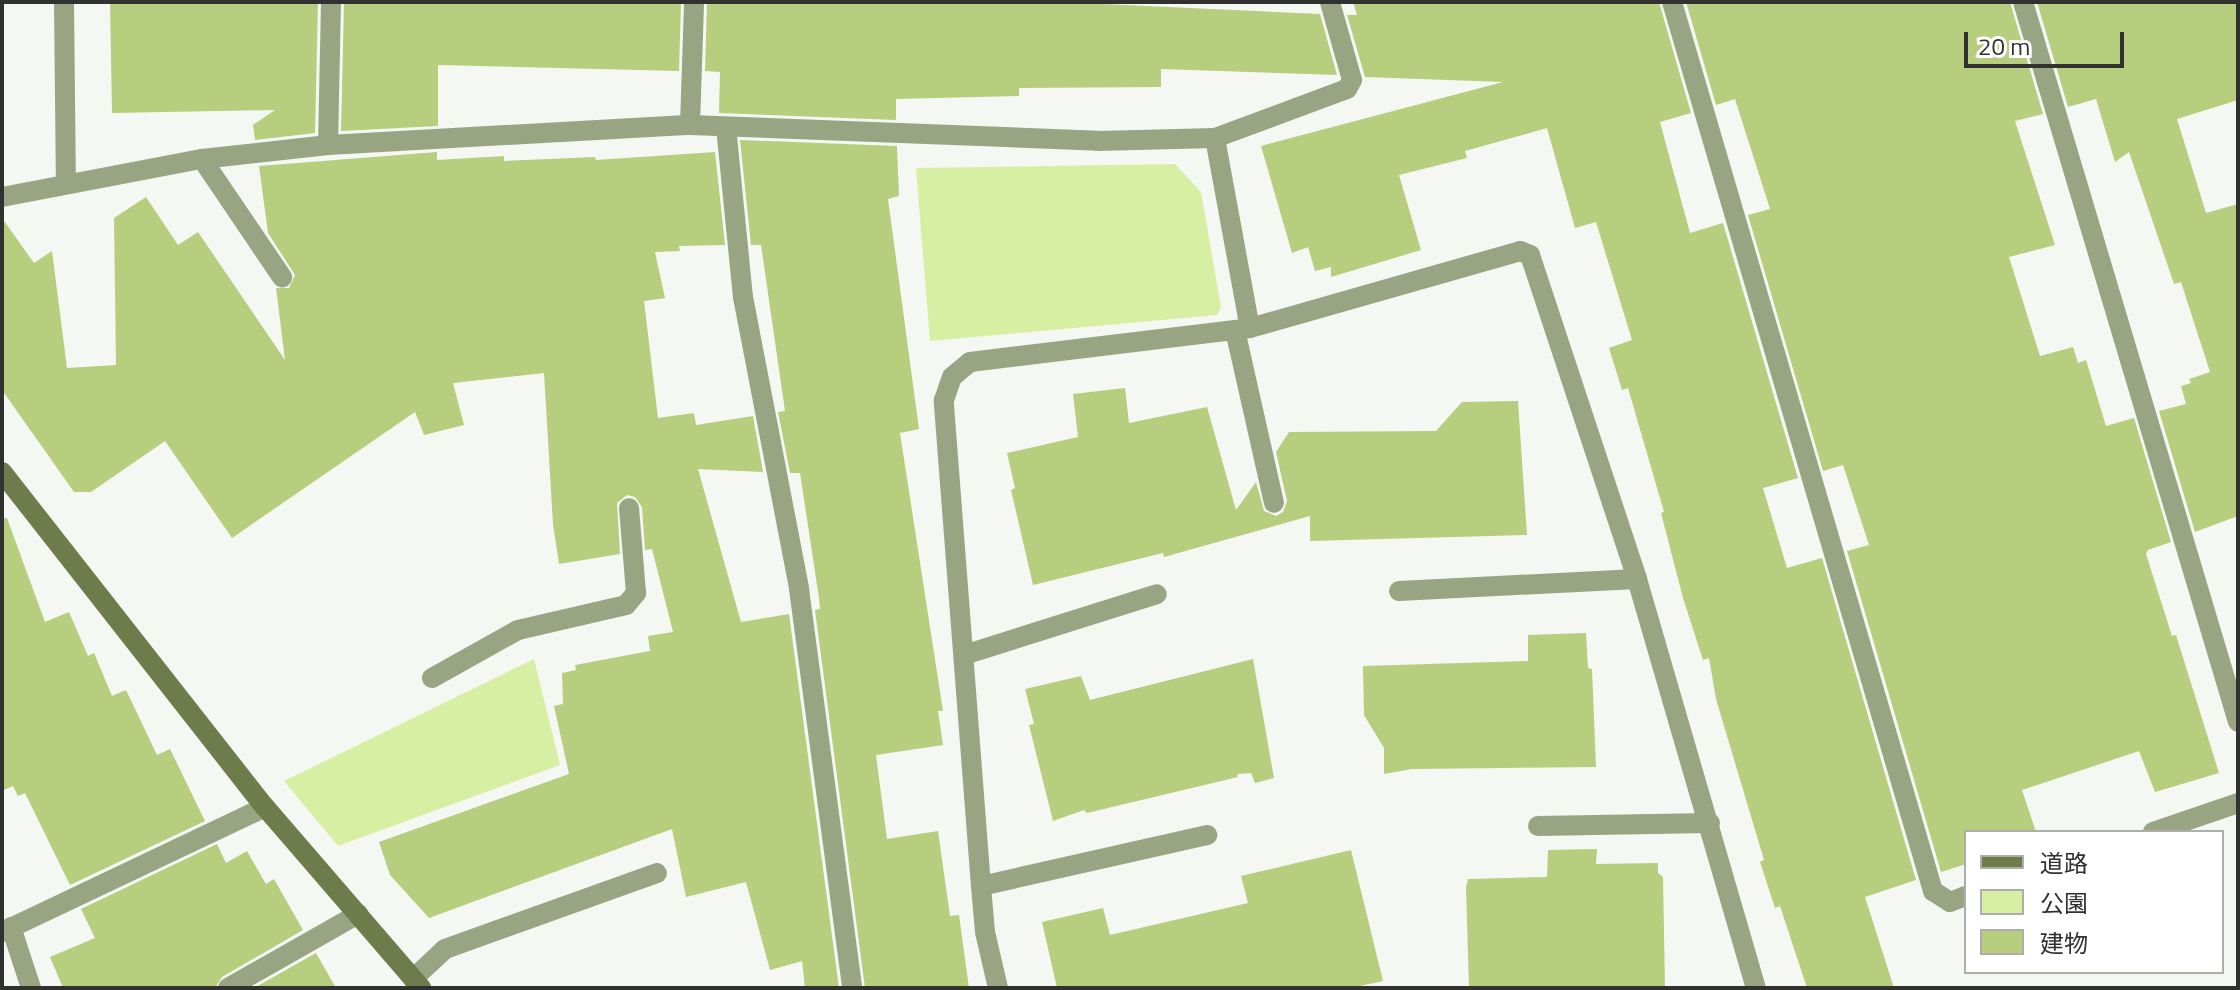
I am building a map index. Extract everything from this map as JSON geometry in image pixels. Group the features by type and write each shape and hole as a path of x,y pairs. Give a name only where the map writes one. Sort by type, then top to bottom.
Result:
{"street":[{"path":"64,2 66,184"},
{"path":"328,145 331,2"},
{"path":"690,125 694,2"},
{"path":"2,197 202,159 328,145 690,125 1098,141 1215,138 1347,89 1352,80 1330,2"},
{"path":"1672,2 1933,891 1950,902 1964,897"},
{"path":"2023,2 2238,722"},
{"path":"726,127 743,297 799,589 852,988"},
{"path":"1215,138 1242,329 1274,503"},
{"path":"202,159 282,277"},
{"path":"998,988 985,932 944,400 952,377 970,362 1242,329 1520,251 1530,255 1637,579 1756,988"},
{"path":"2,472 265,807 417,984 445,949 657,873"},
{"path":"432,678 518,630 626,605 636,593 629,508"},
{"path":"1399,591 1637,579"},
{"path":"964,655 1157,594"},
{"path":"2159,830 2238,803"},
{"path":"31,988 7,929 265,807"},
{"path":"1538,826 1710,823"},
{"path":"981,886 1207,835"},
{"path":"228,988 358,914"}],"green space":[{"path":"1175,164 1201,192 1221,307 1217,315 930,341 916,168"},
{"path":"534,659 560,765 338,846 284,781"}],"building":[{"path":"110,2 318,2 315,133 255,140 253,125 275,110 112,113"},
{"path":"344,2 681,2 679,71 438,65 438,126 341,131"},
{"path":"707,2 1103,4 1320,14 1337,75 1161,69 1161,87 1019,88 1019,96 896,99 896,120 719,113 720,72 705,71"},
{"path":"1353,2 1659,2 1691,113 1660,122 1690,233 1723,223 1798,478 1763,488 1787,568 1822,558 1916,880 1865,897 1894,988 1807,988 1780,906 1775,908 1760,862 1764,860 1716,699 1709,658 1703,660 1683,598 1661,513 1664,512 1628,388 1622,390 1609,348 1632,340 1596,222 1575,228 1547,128 1465,151 1467,158 1399,175 1421,250 1331,277 1331,267 1315,271 1308,247 1292,253 1261,146 1503,82 1365,77 1347,15 1357,15"},
{"path":"1686,2 2010,2 2043,114 2015,121 2055,245 2009,257 2040,356 2073,347 2078,363 2086,360 2106,426 2134,418 2171,542 2148,550 2146,554 2172,636 2176,635 2219,773 2155,792 2139,751 2022,790 2035,830 1964,830 1964,865 1941,872 1847,551 1869,545 1843,465 1823,471 1748,215 1770,209 1735,99 1716,105"},
{"path":"2037,2 2238,2 2238,100 2177,119 2206,213 2238,204 2238,516 2195,532 2159,411 2186,404 2181,386 2191,383 2189,379 2210,372 2181,282 2174,284 2129,152 2115,162 2096,99 2068,107"},
{"path":"740,140 897,146 899,196 888,199 919,429 900,433 943,711 938,711 943,745 876,755 887,839 938,831 950,916 959,915 969,988 865,988 815,610 820,609 819,598 800,473 790,473 778,412 785,411 761,245 751,245"},
{"path":"437,152 437,160 504,156 504,161 595,157 596,160 715,152 725,245 679,246 680,251 655,252 665,298 644,301 658,418 694,413 696,425 753,416 763,472 698,469 741,622 789,614 839,988 805,988 802,961 770,970 746,882 686,897 672,829 429,918 390,875 379,842 569,774 554,706 563,704 562,673 576,670 575,665 650,651 648,636 673,632 652,549 645,550 642,507 635,497 627,495 617,503 620,554 559,564 553,524 544,373 453,383 464,425 424,435 415,412 232,538 165,441 91,492 74,492 2,390 2,218 34,263 52,251 67,368 116,365 114,218 146,197 178,245 198,232 285,360 276,288 289,288 295,275 268,233 259,166"},
{"path":"1125,388 1129,423 1207,407 1236,510 1256,482 1264,511 1276,516 1283,512 1287,501 1276,452 1289,432 1436,431 1462,402 1518,401 1527,535 1310,541 1310,516 1164,557 1163,553 1033,585 1011,490 1015,488 1007,453 1078,437 1073,394"},
{"path":"2,518 7,518 45,622 69,612 88,656 94,653 112,696 126,690 157,755 170,749 205,821 70,885 25,793 18,796 13,786 2,791"},
{"path":"1586,633 1588,668 1592,669 1596,767 1412,769 1384,774 1384,748 1364,715 1363,666 1528,661 1528,635"},
{"path":"1253,659 1274,778 1255,783 1251,773 1237,774 1238,777 1087,813 1084,810 1053,821 1029,725 1034,724 1025,689 1081,676 1090,700"},
{"path":"217,844 226,863 247,851 266,884 274,879 303,930 222,977 215,988 63,988 50,957 95,938 81,909"},
{"path":"1597,849 1596,864 1658,863 1658,873 1663,877 1665,988 1469,988 1468,879 1547,877 1548,850"},
{"path":"1351,850 1383,981 1351,988 1057,988 1042,922 1103,908 1110,935 1248,903 1241,876"},
{"path":"316,953 336,988 254,988"}]}
